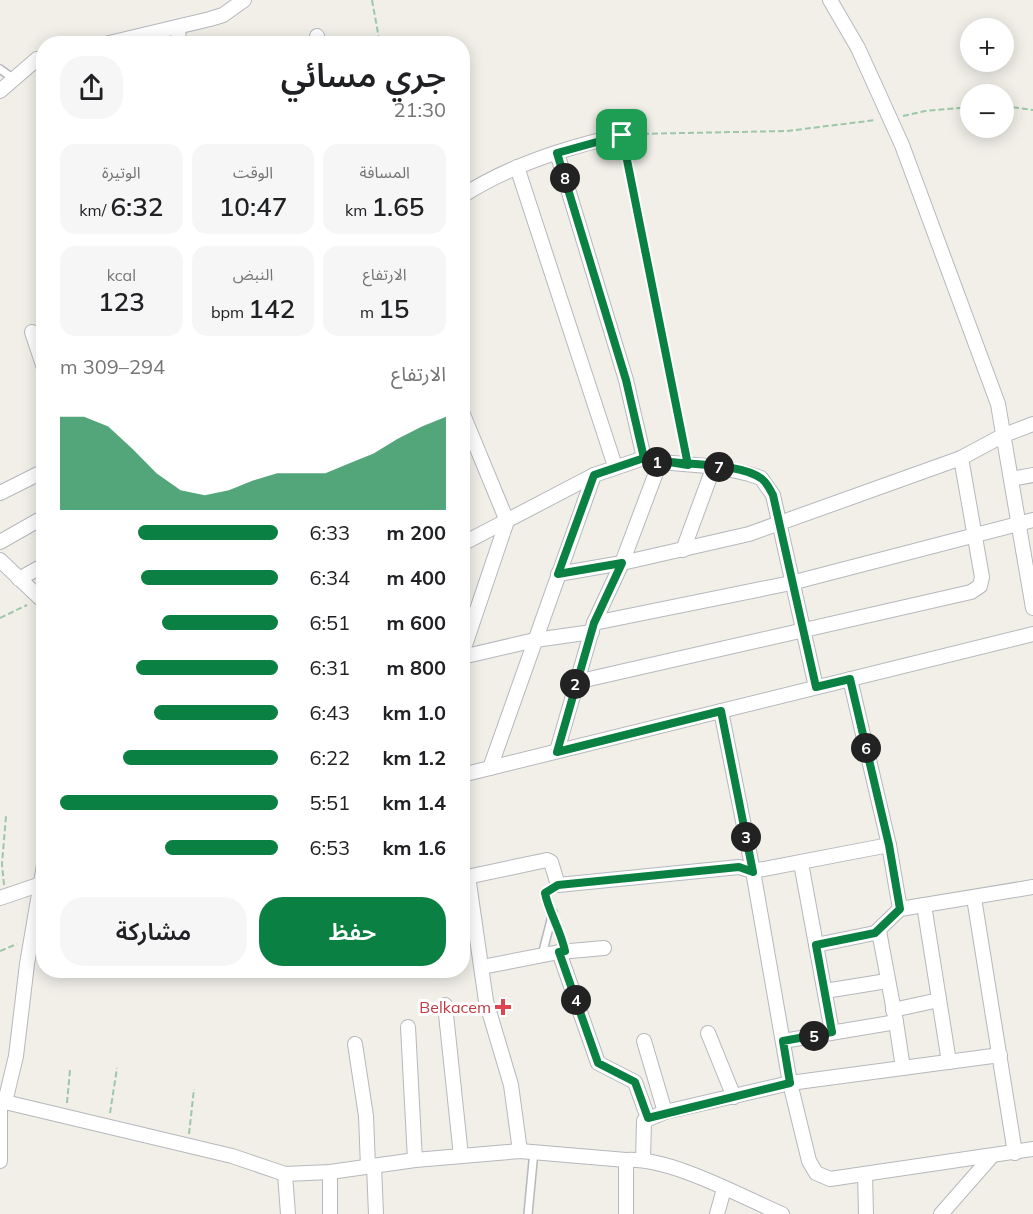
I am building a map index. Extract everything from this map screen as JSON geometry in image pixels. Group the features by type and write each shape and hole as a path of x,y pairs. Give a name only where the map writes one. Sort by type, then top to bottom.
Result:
{"street":[{"path":"139,36 224,15 244,0"},
{"path":"830,0 858,48 890,118 994,394 1005,435 1033,608"},
{"path":"178,27 179,36"},
{"path":"0,91 36,60"},
{"path":"470,192 517,167 622,135"},
{"path":"557,153 626,380 644,458"},
{"path":"517,167 615,466"},
{"path":"32,332 36,342"},
{"path":"558,574 683,550 780,524 961,458 1005,435 1033,424"},
{"path":"470,431 507,521 470,631"},
{"path":"470,540 594,475 644,458 660,462 714,466 761,478 773,495 801,630 816,687"},
{"path":"576,682 971,592 980,586 982,577 961,458"},
{"path":"557,752 593,628 622,563 660,462"},
{"path":"683,550 714,466"},
{"path":"0,493 36,475"},
{"path":"490,768 594,475"},
{"path":"1011,479 1033,475"},
{"path":"470,653 792,583 975,533 1033,520"},
{"path":"0,542 36,522"},
{"path":"0,560 36,595"},
{"path":"19,579 36,569"},
{"path":"470,773 1033,634"},
{"path":"850,679 889,845 900,909"},
{"path":"721,711 753,872 790,1083 809,1161 816,1173 830,1179 1033,1149"},
{"path":"470,876 546,860 551,862 558,885 739,867 753,872 889,845"},
{"path":"801,863 832,1032"},
{"path":"2,897 36,885"},
{"path":"816,945 879,931 900,909 1033,887"},
{"path":"974,898 1015,1153"},
{"path":"470,903 486,1001 511,1085 527,1151"},
{"path":"924,905 949,1062"},
{"path":"0,1161 2,1105 16,1056 36,916"},
{"path":"879,931 903,1068"},
{"path":"482,967 542,955 604,948"},
{"path":"562,952 598,1063 635,1082 648,1118"},
{"path":"825,991 887,981"},
{"path":"783,1041 832,1032 894,1016 939,1000"},
{"path":"445,1005 461,1156"},
{"path":"408,1028 415,1160"},
{"path":"708,1033 734,1097"},
{"path":"644,1041 665,1112"},
{"path":"356,1044 376,1214"},
{"path":"643,1159 642,1127 648,1118 665,1112 790,1083 999,1055"},
{"path":"2,1105 188,1145 285,1173 330,1172 415,1160 527,1151 626,1160 643,1159 724,1189 760,1209 782,1214"},
{"path":"941,1214 991,1157"},
{"path":"626,1160 626,1214"},
{"path":"330,1172 330,1214"},
{"path":"285,1173 288,1214"},
{"path":"865,1174 866,1214"},
{"path":"717,1214 724,1189"}],"lane":[{"path":"0,69 14,79"},
{"path":"558,885 545,893 547,903 553,912 562,952"},
{"path":"542,955 553,912"},
{"path":"527,1151 528,1214"}],"path":[{"path":"372,0 379,36"},
{"path":"1014,107 1033,110"},
{"path":"688,465 622,135 788,131 960,108"},
{"path":"0,618 36,603"},
{"path":"2,897 6,816"},
{"path":"0,951 32,938"},
{"path":"108,1126 117,1068"},
{"path":"65,1117 70,1070"},
{"path":"188,1145 194,1089"}],"place":[{"name":"Belkacem","path":"503,1007"}],"route":[{"path":"622,135 597,140 557,153 626,380 644,458 660,462 688,465 719,467 761,478 767,484 773,495 780,524 801,630 816,687 850,679 889,845 900,909 875,933 816,945 832,1032 783,1041 790,1083 648,1118 635,1082 598,1063 559,952 565,951 562,937 545,893 548,889 558,885 739,867 753,872 721,711 557,752 594,623 622,563 558,574 594,475 644,458 688,465 622,135"}]}
